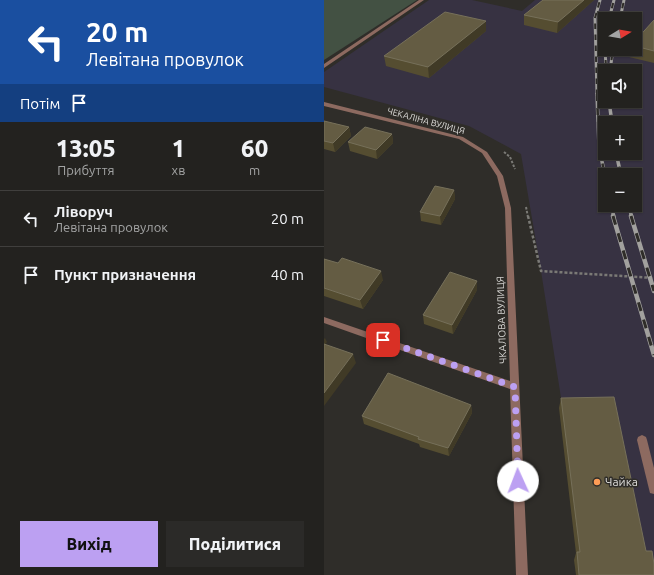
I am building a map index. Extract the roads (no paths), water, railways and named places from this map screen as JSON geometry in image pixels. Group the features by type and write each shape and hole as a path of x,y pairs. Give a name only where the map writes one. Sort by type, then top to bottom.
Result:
{"street":[{"path":"324,66 422,0"},
{"name":"ЧЕКАЛІНА ВУЛИЦЯ","path":"324,104 461,138 484,152 500,176 508,208"},
{"name":"ЧКАЛОВА ВУЛИЦЯ","path":"508,208 522,575"},
{"path":"324,320 515,387"},
{"path":"642,440 654,490"}],"railway":[{"path":"597,95 595,18 600,0"},
{"path":"611,12 614,0"},
{"path":"621,12 624,0"},
{"path":"605,56 606,64"},
{"path":"611,64 612,56"},
{"path":"597,94 599,147 603,168"},
{"path":"610,108 611,116"},
{"path":"618,160 619,168"},
{"path":"613,212 614,217"},
{"path":"630,212 632,217"},
{"path":"613,216 654,355"},
{"path":"631,216 654,291"}],"place":[{"name":"Чайка","path":"597,482"}]}
